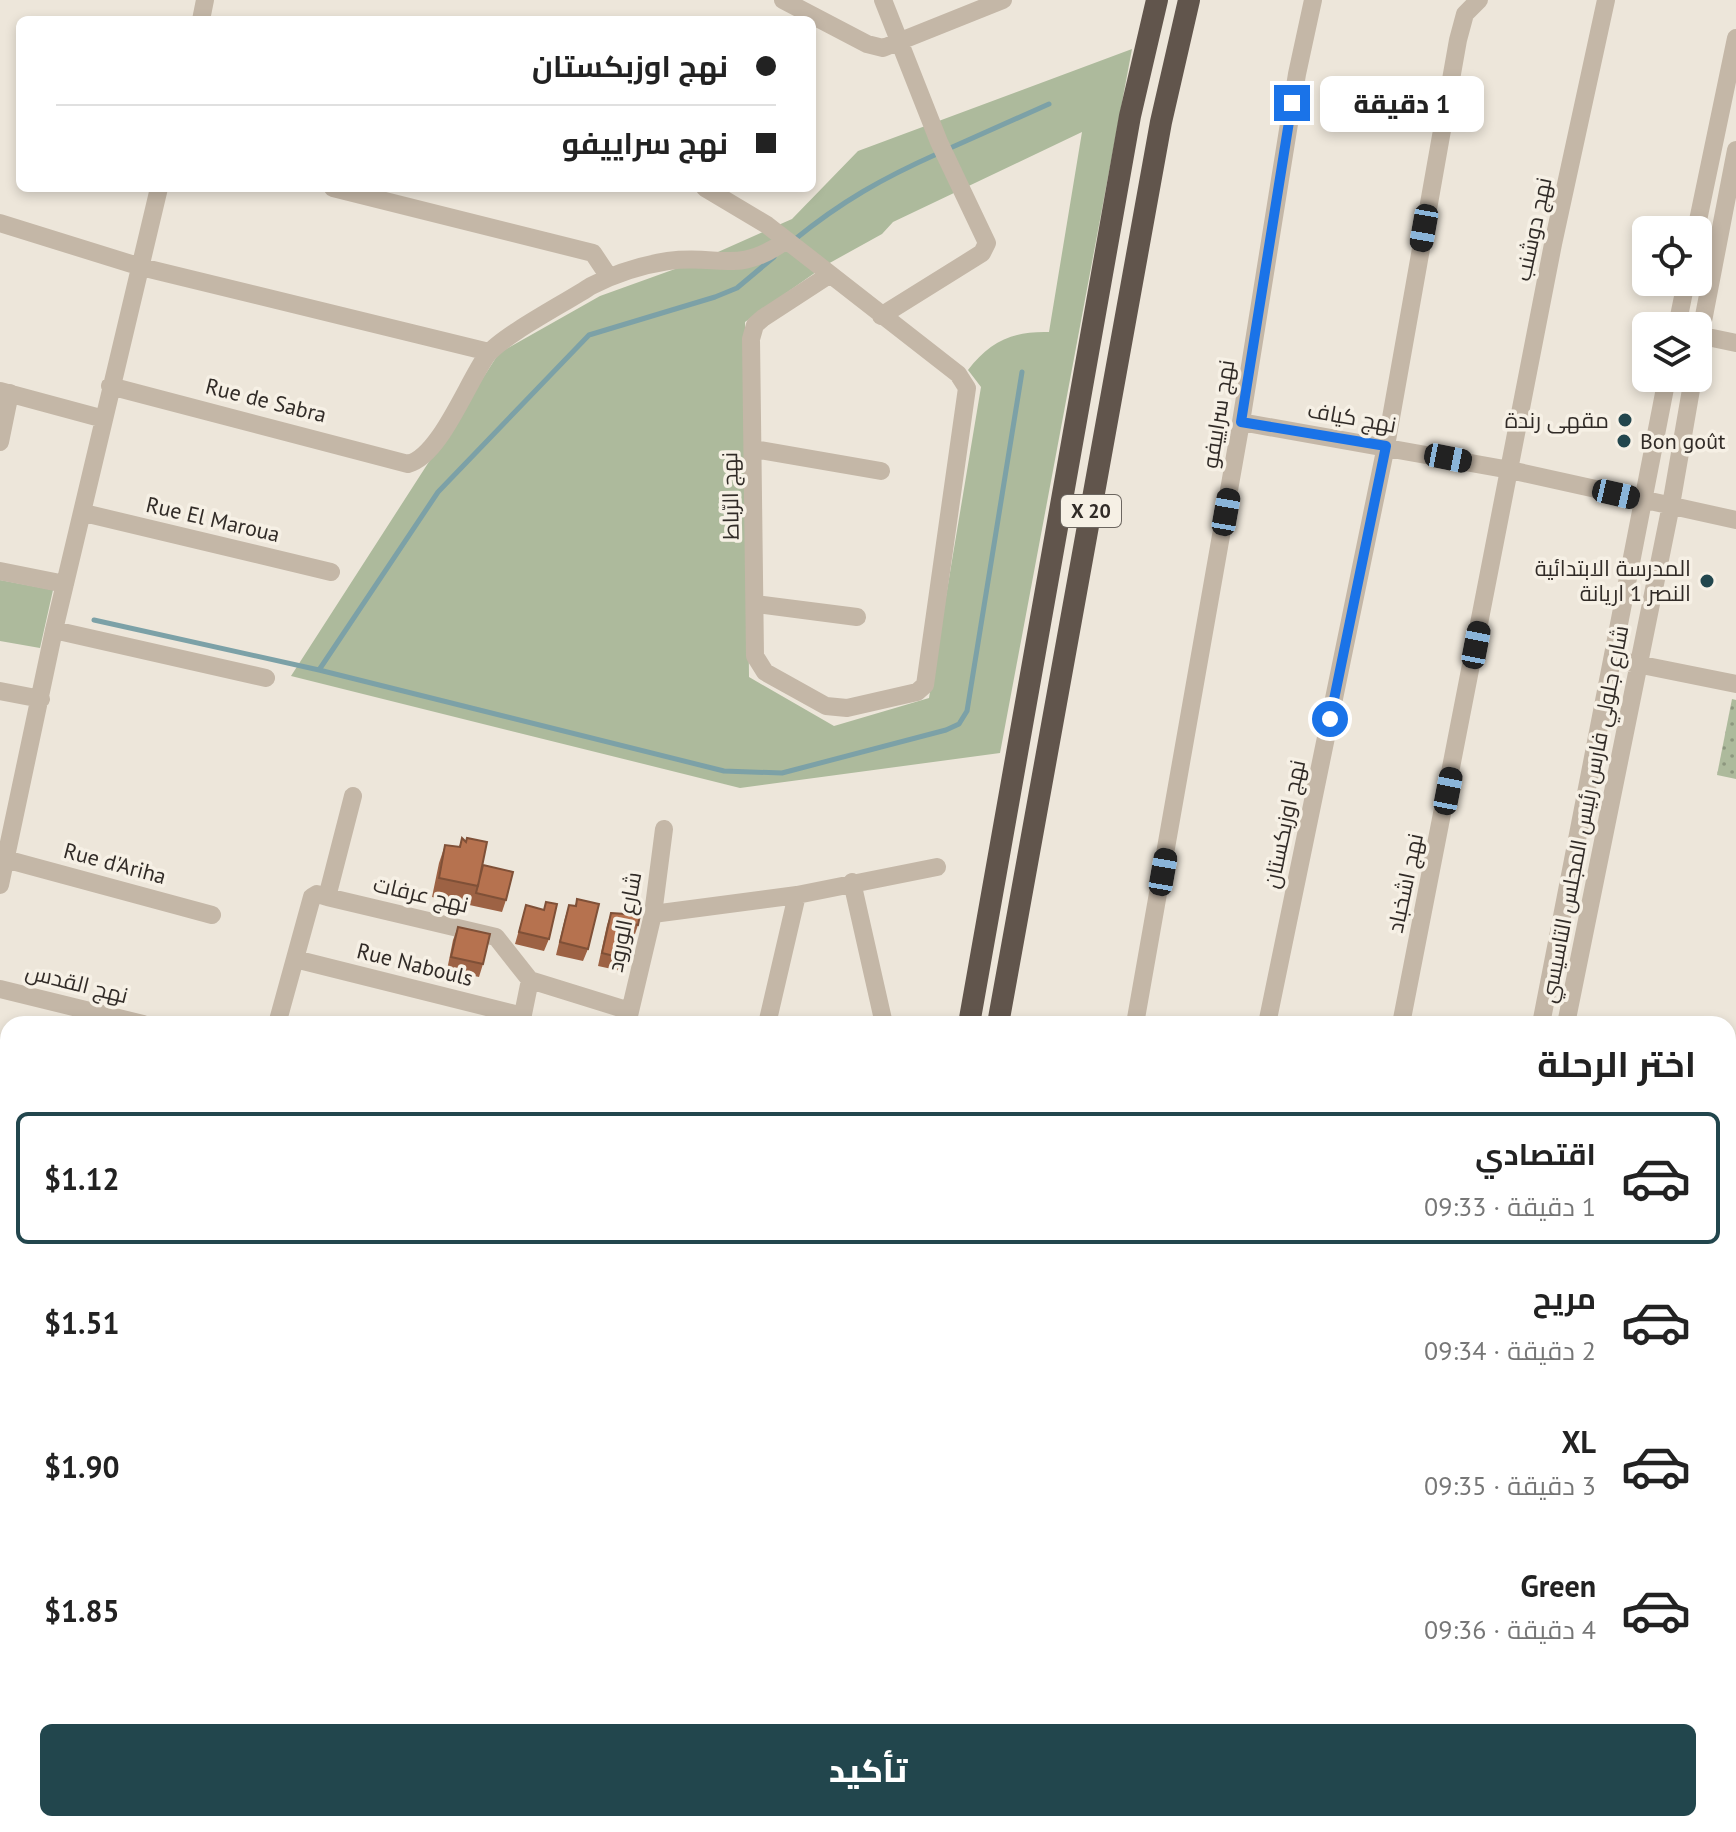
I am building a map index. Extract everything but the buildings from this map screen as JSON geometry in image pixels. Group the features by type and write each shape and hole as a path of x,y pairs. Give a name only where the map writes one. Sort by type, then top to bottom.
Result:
{"highway":[{"name":"X 20","path":"970,1016 1130,116 1157,0"},
{"name":"X 20","path":"999,1016 1161,122 1189,0"}],"street":[{"path":"783,0 814,16"},
{"path":"712,192 747,212 881,316 982,253 987,236 939,142 883,0"},
{"path":"816,17 867,44 883,48 1003,0"},
{"name":"نهج سراييفو","path":"1136,1016 1241,422 1297,74 1313,0"},
{"path":"1386,446 1458,40 1465,14 1479,0"},
{"name":"نهج دوشنب","path":"1510,470 1606,0"},
{"path":"1699,216 1736,38"},
{"path":"1704,312 1736,150"},
{"path":"0,885 6,829 41,699 110,386 158,192"},
{"path":"349,192 593,253 609,277"},
{"path":"0,223 141,267 489,352 609,277 666,261 752,261 785,241"},
{"name":"نهج الرّباط","path":"829,275 755,325 751,339 758,664 826,706 836,708 917,692 925,685 967,388 958,374 881,316"},
{"path":"1712,340 1736,343"},
{"name":"Rue de Sabra","path":"110,386 335,443 394,463 408,464 419,461 439,436 489,352"},
{"path":"0,442 5,392 104,419"},
{"name":"شارع جلولي فارس رئيس المجلس التاسيسي","path":"1543,1016 1664,392"},
{"name":"شارع جلولي فارس رئيس المجلس التاسيسي","path":"1568,1016 1671,505 1691,392"},
{"name":"نهج كياف","path":"1241,422 1510,470 1736,520"},
{"name":"نهج اوزبكستان","path":"1269,1016 1386,446"},
{"path":"754,449 881,471"},
{"name":"نهج اشخباد","path":"1403,1016 1510,470"},
{"name":"Rue El Maroua","path":"84,513 331,572"},
{"path":"0,571 65,584"},
{"path":"756,604 857,617"},
{"path":"54,630 266,678"},
{"path":"1613,659 1736,684"},
{"path":"0,691 41,699"},
{"path":"279,1016 312,897 317,894 327,897 353,796"},
{"name":"شارع الورود","path":"629,1016 653,914 664,829"},
{"name":"Rue d'Ariha","path":"5,859 212,915"},
{"path":"653,914 797,895 937,867"},
{"path":"852,882 882,1016"},
{"path":"769,1016 797,895"},
{"name":"نهج عرفات","path":"327,897 496,937 530,980"},
{"name":"Rue Nabouls","path":"295,959 507,1016"},
{"path":"523,1016 530,980 624,1016"},
{"name":"نهج القدس","path":"0,989 110,1016"}],"green space":[{"path":"1132,49 1000,753 740,788 291,676 499,353 600,296 700,260 792,219 858,151","holes":["1082,132 1049,332 1024,333 1003,340 985,352 968,370 981,387 929,698 834,726 749,677 745,322 826,265 882,234 893,222"]},
{"path":"0,580 53,590 40,648 0,641"},
{"path":"1732,699 1736,700 1736,779 1717,775"}],"waterway":[{"path":"948,149 1049,104"},
{"path":"794,240 864,191 939,153"},
{"path":"319,670 438,492 589,335 737,288 774,257"},
{"path":"94,620 319,670 724,771 782,773 946,730 959,724 967,711 1022,372"}],"place":[{"name":"مقهى رندة","path":"1625,420"},
{"name":"Bon goût","path":"1624,441"},
{"name":"المدرسة الابتدائية النصر 1 اريانة","path":"1707,581"}],"route":[{"path":"1292,103 1241,422 1386,446 1330,719"}]}
